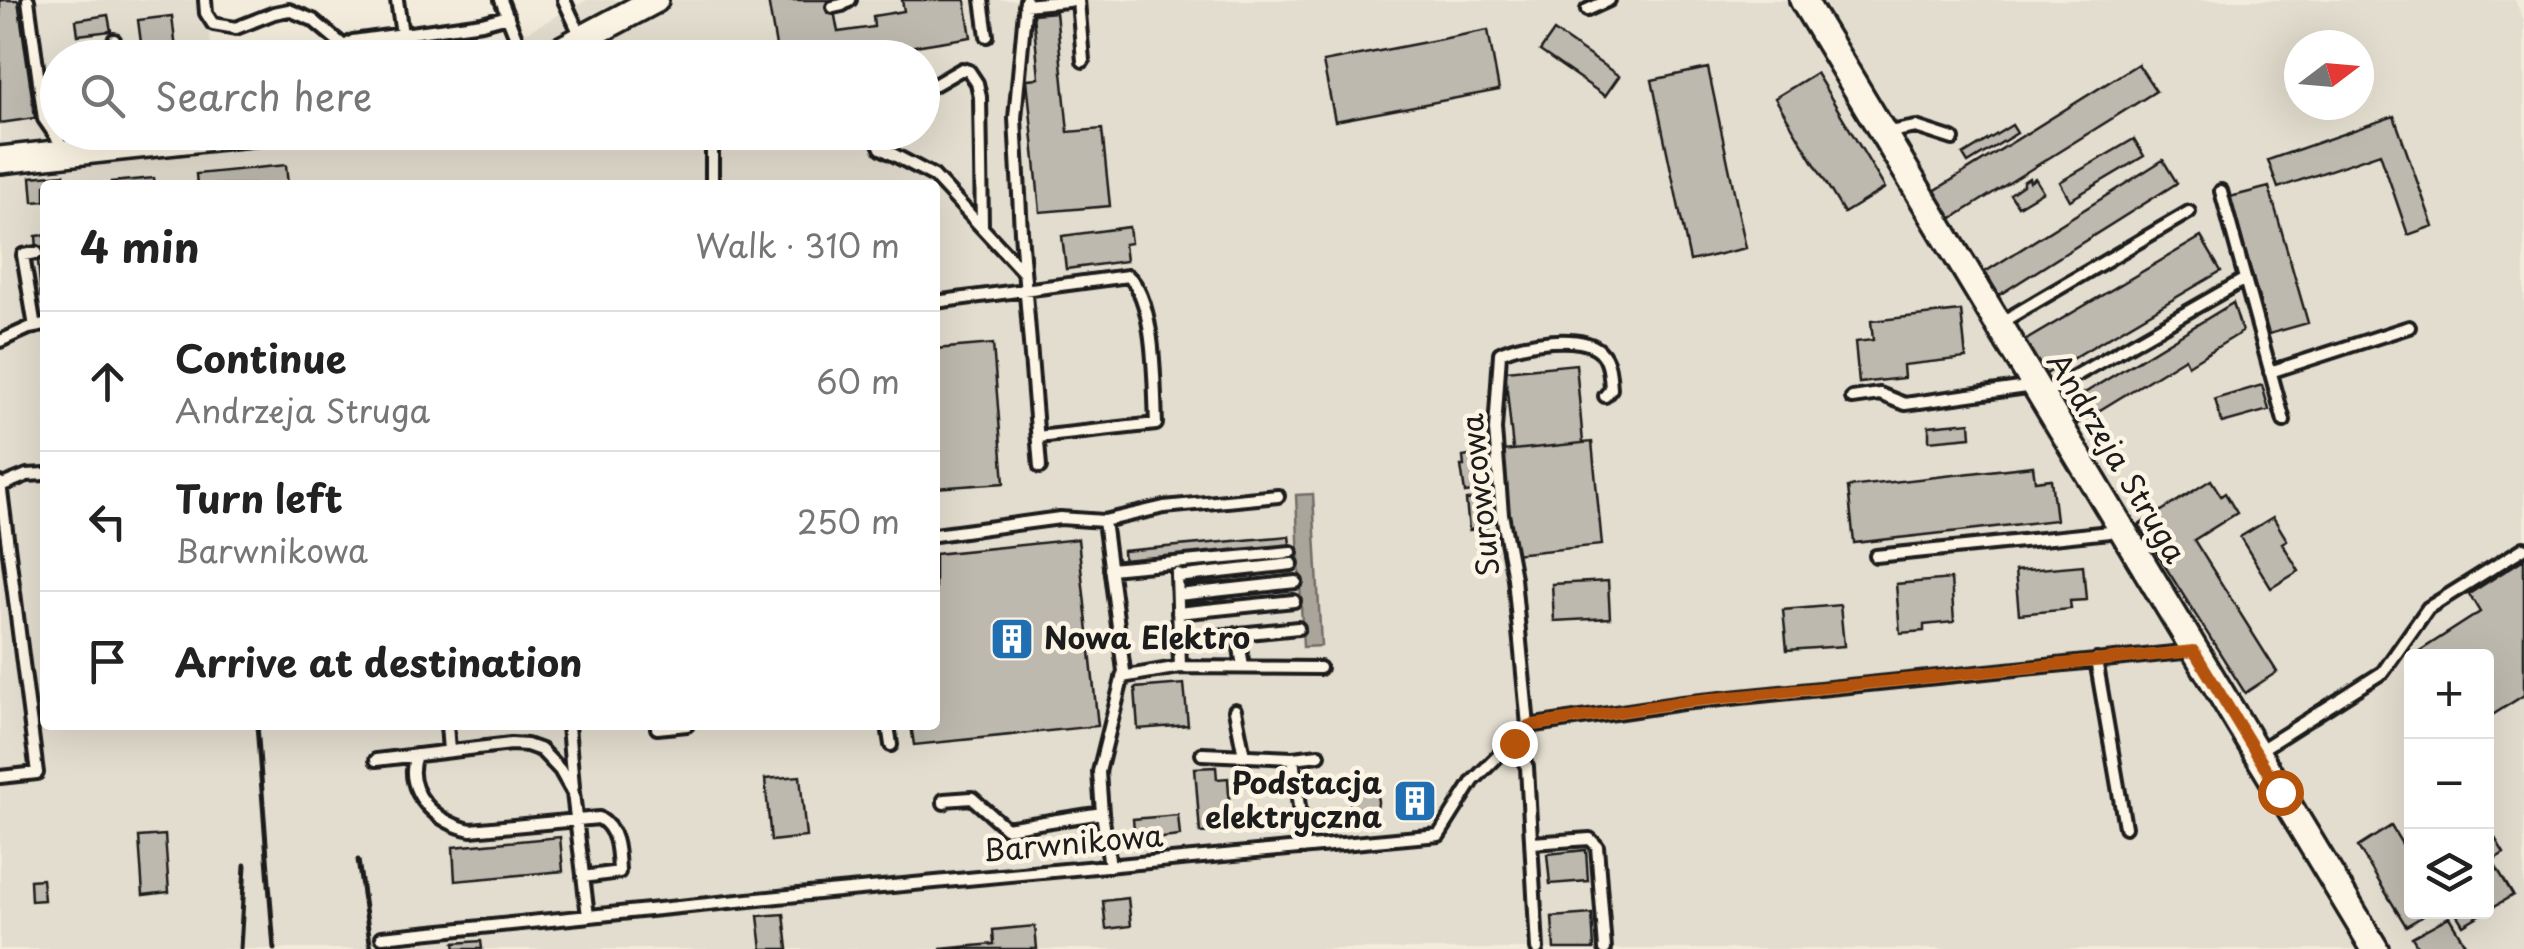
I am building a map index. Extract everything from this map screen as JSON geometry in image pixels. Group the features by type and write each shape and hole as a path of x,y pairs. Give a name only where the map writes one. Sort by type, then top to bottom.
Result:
{"street":[{"path":"582,39 655,0"},
{"name":"Andrzeja Struga","path":"1803,0 2375,949"},
{"path":"0,160 77,150"}],"lane":[{"path":"28,0 40,89"},
{"path":"205,0 212,24 236,28 289,10 313,20 337,40"},
{"path":"397,0 402,34"},
{"path":"501,0 517,40"},
{"path":"564,0 582,39"},
{"path":"834,7 850,0"},
{"path":"982,0 986,36"},
{"path":"1040,467 1015,118 1026,3 1078,0 1083,61"},
{"path":"1587,10 1609,0"},
{"path":"365,40 508,16"},
{"path":"940,82 962,69 970,71 976,82 980,97 982,226"},
{"path":"1884,134 1916,127 1953,138"},
{"path":"712,150 712,180"},
{"path":"884,150 938,180"},
{"path":"940,182 1025,273"},
{"path":"2221,191 2284,421"},
{"path":"1997,324 2189,212"},
{"path":"0,341 40,326 23,255 37,253"},
{"path":"940,301 1128,276 1135,282 1149,325 1156,424 1038,437"},
{"path":"1852,398 1880,394 1905,404 2038,391 2245,279"},
{"path":"2270,372 2410,327"},
{"name":"Surowcowa","path":"1528,726 1494,430 1500,354 1513,346 1536,341 1588,343 1603,354 1610,371 1611,389 1605,396"},
{"path":"0,777 38,773 0,485 40,474"},
{"path":"940,534 1060,518 1104,520 1164,507 1278,496"},
{"path":"1104,520 1124,671 1098,772 1110,866"},
{"path":"1876,556 2110,532 2120,527"},
{"path":"2256,752 2383,672 2428,608 2524,548"},
{"path":"1110,569 1292,558 1252,569 1177,578"},
{"path":"1177,562 1180,667"},
{"path":"1252,569 1260,605"},
{"path":"1178,595 1296,582"},
{"path":"1220,590 1222,608"},
{"path":"1178,613 1294,601"},
{"path":"1179,640 1298,628"},
{"path":"1238,634 1242,667"},
{"path":"1528,726 1682,702 2194,651"},
{"path":"2096,660 2125,827"},
{"path":"1122,676 1180,667 1320,668"},
{"path":"1235,710 1244,756"},
{"name":"Barwnikowa","path":"382,938 1439,836 1473,781 1528,726"},
{"path":"447,730 449,751"},
{"path":"568,730 588,916"},
{"path":"888,730 890,746"},
{"path":"1514,743 1527,767 1537,949"},
{"path":"376,760 527,745 541,750 560,770 573,793"},
{"path":"1202,754 1292,758 1319,755"},
{"path":"416,755 412,772 418,794 457,828 599,818 607,823 618,848 619,872 582,876"},
{"path":"1292,758 1304,848"},
{"path":"944,803 972,798 1006,828 1102,814"},
{"path":"1532,842 1590,839 1598,846 1605,949"}],"shaded area":[{"path":"0,0 204,0 210,40 40,40 40,150 940,150 940,40 511,40 587,0 2515,0 2524,21 2524,949 0,949"},
{"path":"1313,494 1321,646 1303,647 1296,495"}],"building":[{"path":"0,0 18,0 35,118 0,123"},
{"path":"768,0 832,0 838,32 874,27 873,16 904,11 902,0 965,0 971,37 940,42 775,40"},
{"path":"1056,12 1068,132 1102,129 1110,206 1040,212 1027,79 1039,78 1033,14"},
{"path":"108,15 111,31 78,35 76,20"},
{"path":"172,16 175,40 141,40 138,20"},
{"path":"1488,30 1499,90 1335,121 1323,62"},
{"path":"1554,31 1619,76 1605,96 1540,51"},
{"path":"2138,64 2156,91 1948,221 1931,193"},
{"path":"1708,68 1746,248 1690,261 1652,80"},
{"path":"1816,73 1885,188 1844,213 1775,98"},
{"path":"2394,116 2433,226 2408,235 2380,153 2278,188 2268,160"},
{"path":"2012,125 2017,133 1968,163 1963,155"},
{"path":"2134,139 2144,156 2070,200 2060,182"},
{"path":"2163,160 2177,183 1999,295 1985,272"},
{"path":"286,165 288,180 197,180 196,174"},
{"path":"64,174 65,180 40,180 40,201 33,202 31,177"},
{"path":"2029,178 2030,182 2035,178 2043,191 2018,206 2010,194"},
{"path":"2269,187 2308,323 2269,334 2230,197"},
{"path":"1129,227 1131,243 1124,244 1126,261 1066,269 1062,236"},
{"path":"36,236 40,236 40,285"},
{"path":"2201,237 2221,271 2041,377 2021,343"},
{"path":"2233,303 2242,332 2188,365 2185,358 2077,424 2065,405"},
{"path":"1961,311 1966,358 1903,365 1904,378 1859,383 1855,342 1873,340 1871,321"},
{"path":"993,344 1004,483 940,488 940,349"},
{"path":"1576,364 1583,443 1513,450 1505,371"},
{"path":"2262,385 2269,410 2222,423 2215,399"},
{"path":"1970,422 1971,437 1929,441 1929,426"},
{"path":"1592,442 1602,545 1512,554 1502,451"},
{"path":"1475,455 1480,491 1465,493 1463,457"},
{"path":"2033,466 2035,481 2051,479 2056,520 1854,543 1848,487"},
{"path":"2211,480 2237,513 2194,540 2277,672 2245,693 2139,525"},
{"path":"1484,498 1487,528 1469,530 1466,500"},
{"path":"2273,517 2287,540 2282,543 2299,571 2271,588 2240,537"},
{"path":"1289,536 1291,552 1124,568 1123,551"},
{"name":"Nowa Elektro","path":"1078,539 1098,726 914,745 912,730 940,730 940,553"},
{"path":"2524,559 2524,695 2494,714 2494,649 2423,649 2480,612 2469,594"},
{"path":"2083,565 2086,600 2070,601 2071,609 2019,614 2015,571"},
{"path":"1951,579 1954,622 1924,625 1924,631 1900,633 1896,584"},
{"path":"1608,581 1610,618 1554,621 1552,584"},
{"path":"1840,605 1844,646 1787,650 1783,610"},
{"path":"1184,684 1188,725 1138,729 1135,688"},
{"path":"1216,767 1217,779 1228,778 1231,831 1200,833 1195,768"},
{"path":"800,776 806,837 771,841 765,779"},
{"name":"Podstacja elektryczna","path":"1422,784 1425,816 1407,818 1404,786"},
{"path":"1364,788 1374,792 1378,802 1374,812 1364,816 1354,812 1350,802 1354,792"},
{"path":"1178,815 1180,836 1135,841 1133,819"},
{"path":"2391,826 2404,847 2404,919 2418,919 2406,926 2358,847"},
{"path":"165,835 169,892 143,895 139,837"},
{"path":"2494,836 2504,853 2494,859"},
{"path":"560,837 563,871 455,881 453,847"},
{"path":"1586,850 1588,881 1550,884 1547,854"},
{"path":"2494,863 2513,895 2494,906"},
{"path":"42,879 44,900 31,901 30,880"},
{"path":"1128,898 1131,926 1106,929 1103,901"},
{"path":"784,914 788,949 762,949 758,916"},
{"path":"1592,914 1594,949 1554,949 1552,917"},
{"path":"2450,919 2468,949 2419,949 2412,937"},
{"path":"1035,926 1037,949 940,949 994,944 993,930"},
{"path":"481,941 482,949 455,949 454,943"}],"railway":[{"path":"257,730 274,949"},
{"path":"358,860 371,949"},
{"path":"240,949 245,865"}],"place":[{"name":"Nowa Elektro","path":"1012,639"},
{"name":"Podstacja elektryczna","path":"1415,801"}],"route":[{"path":"1514,743 1528,726 1682,702 2194,651 2280,792"}]}
